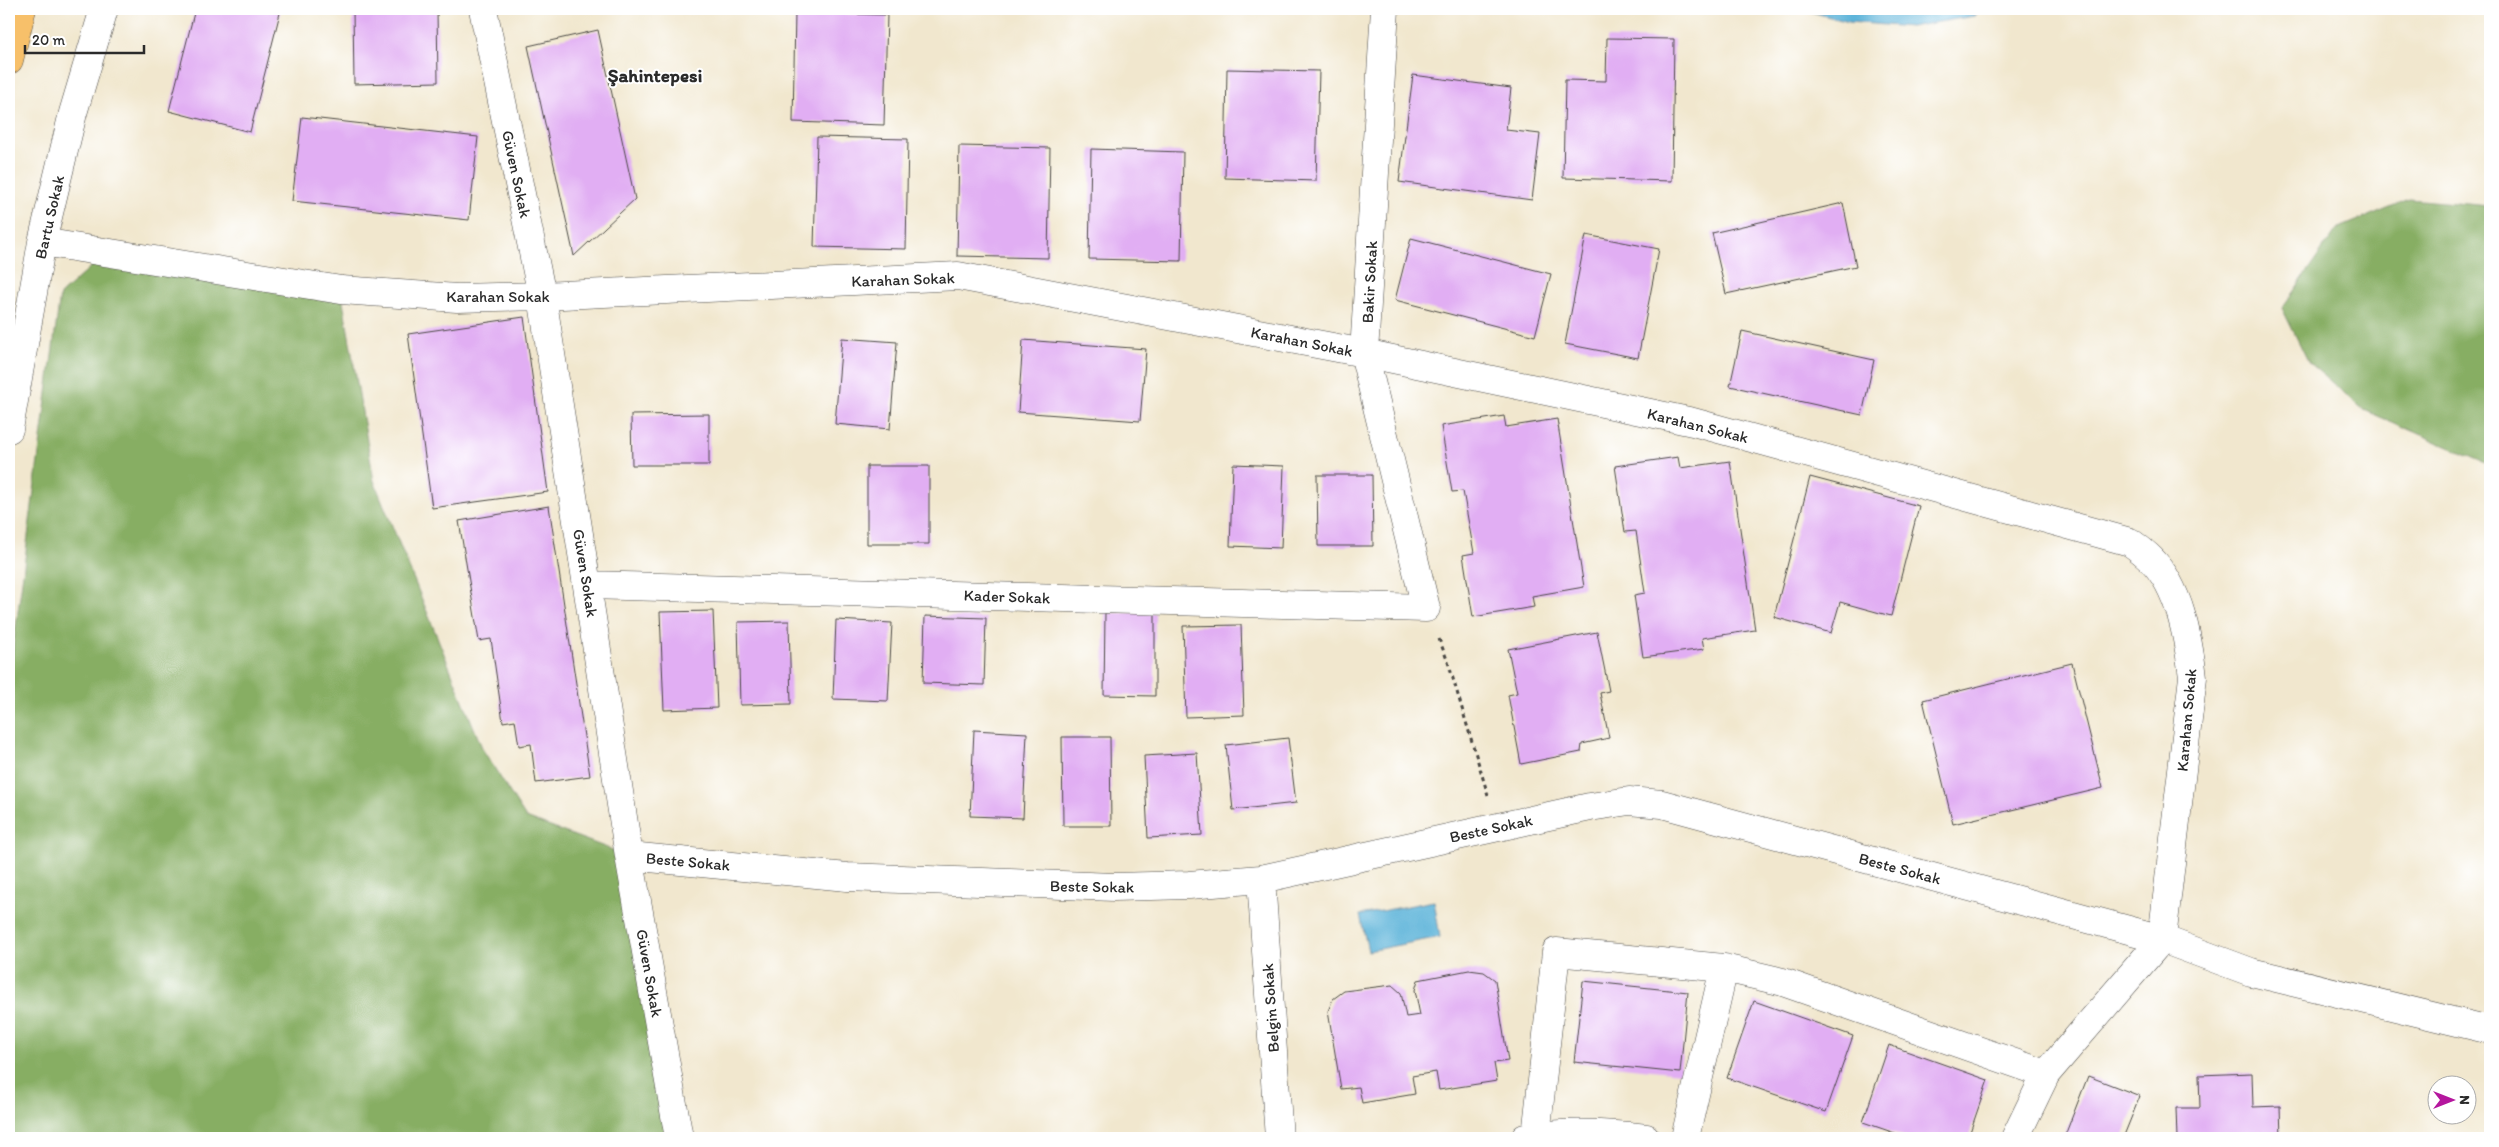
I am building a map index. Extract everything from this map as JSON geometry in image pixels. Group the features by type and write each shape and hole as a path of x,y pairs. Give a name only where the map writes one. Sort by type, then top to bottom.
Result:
{"highway":[{"path":"9,60 22,9"}],"street":[{"name":"Bartu Sokak","path":"9,429 42,242 74,113 104,9"},
{"name":"Güven Sokak","path":"483,9 542,296 629,856 679,1138"},
{"name":"Bakir Sokak","path":"1385,9 1364,353 1426,608"},
{"name":"Karahan Sokak","path":"42,242 340,290 458,298 542,296 958,276 1364,353 1693,422 2130,542 2152,559 2167,582 2180,612 2190,650 2193,677 2162,939"},
{"name":"Kader Sokak","path":"588,585 1426,608"},
{"name":"Beste Sokak","path":"629,856 847,877 1123,887 1189,885 1260,879 1590,807 1629,801 1662,804 2162,939 2251,972 2490,1030"},
{"name":"Belgin Sokak","path":"1260,879 1279,1138"},
{"path":"2015,1138 2046,1074 2162,939"},
{"path":"1646,1138 1612,1134 1530,1137 1556,952 1724,968 1783,982 2046,1074"},
{"path":"1685,1138 1724,968"}],"path":[{"path":"1448,662 1498,827"}],"green space":[{"path":"2409,199 2490,206 2490,465 2364,410 2309,363 2282,308 2337,229"},
{"path":"107,252 341,290 374,481 483,750 526,818 629,856 679,1138 9,1138 9,679 60,295"}],"water":[{"path":"1800,9 1985,9 1974,16 1910,27 1849,22"},
{"path":"1434,901 1440,937 1368,951 1360,915"}],"building":[{"path":"195,9 281,9 250,132 169,111"},
{"path":"353,9 437,9 438,82 354,84"},
{"path":"795,13 887,15 884,125 793,122"},
{"path":"598,30 635,199 574,256 528,46"},
{"path":"1607,38 1674,39 1672,181 1563,178 1565,80 1606,81"},
{"path":"1227,69 1319,71 1316,181 1225,178"},
{"path":"1413,75 1511,88 1506,130 1540,134 1532,200 1399,182"},
{"path":"302,117 478,137 469,220 292,201"},
{"path":"817,137 908,139 906,249 814,247"},
{"path":"959,146 1050,148 1048,258 957,256"},
{"path":"1091,149 1183,152 1181,261 1089,259"},
{"path":"1843,203 1856,266 1726,294 1712,233"},
{"path":"1586,235 1659,249 1638,358 1565,344"},
{"path":"1411,238 1551,274 1535,336 1395,300"},
{"path":"524,317 548,492 432,508 408,334"},
{"path":"1742,331 1874,360 1862,415 1730,386"},
{"path":"842,338 897,342 890,429 835,424"},
{"path":"1023,340 1146,349 1140,421 1018,412"},
{"path":"709,414 709,465 632,465 631,415"},
{"path":"1504,416 1506,427 1557,419 1584,587 1532,596 1534,607 1473,617 1463,555 1474,553 1463,491 1452,492 1441,426"},
{"path":"1678,457 1680,468 1730,461 1755,630 1702,638 1704,649 1643,657 1634,595 1645,593 1636,531 1625,532 1615,466"},
{"path":"1233,464 1284,466 1281,548 1230,546"},
{"path":"867,466 929,466 929,544 867,544"},
{"path":"1317,475 1372,475 1373,546 1318,546"},
{"path":"1810,477 1919,506 1891,616 1840,602 1831,633 1774,617"},
{"path":"549,506 590,776 536,783 531,744 519,746 515,720 503,722 491,639 479,641 459,521"},
{"path":"713,611 717,708 664,710 660,612"},
{"path":"1105,613 1155,613 1155,696 1104,695"},
{"path":"925,616 986,618 984,685 923,683"},
{"path":"836,620 892,623 888,701 833,699"},
{"path":"789,621 791,704 740,705 738,622"},
{"path":"1241,625 1244,715 1186,717 1183,626"},
{"path":"1597,632 1609,691 1600,693 1609,738 1582,744 1581,752 1521,764 1508,695 1517,693 1508,649"},
{"path":"2072,663 2103,788 1953,824 1923,700"},
{"path":"974,730 1027,733 1023,818 970,816"},
{"path":"1062,737 1110,737 1111,826 1063,826"},
{"path":"1288,738 1296,803 1233,810 1226,745"},
{"path":"1197,753 1202,835 1148,838 1144,756"},
{"path":"1469,970 1484,972 1495,980 1508,1061 1494,1063 1497,1081 1439,1090 1436,1072 1412,1076 1415,1094 1362,1103 1359,1087 1341,1089 1328,1011 1333,999 1344,991 1392,985 1401,993 1406,1017 1420,1015 1415,990 1418,980"},
{"path":"1583,981 1688,992 1680,1073 1574,1062"},
{"path":"1754,1001 1853,1036 1826,1112 1727,1078"},
{"path":"1889,1045 1988,1080 1968,1138 1909,1138 1863,1122"},
{"path":"2252,1073 2253,1107 2280,1106 2281,1138 2177,1138 2176,1108 2200,1108 2199,1075"},
{"path":"2088,1076 2140,1096 2123,1138 2064,1138"}],"district":[{"name":"Şahintepesi","path":"655,75"}]}
